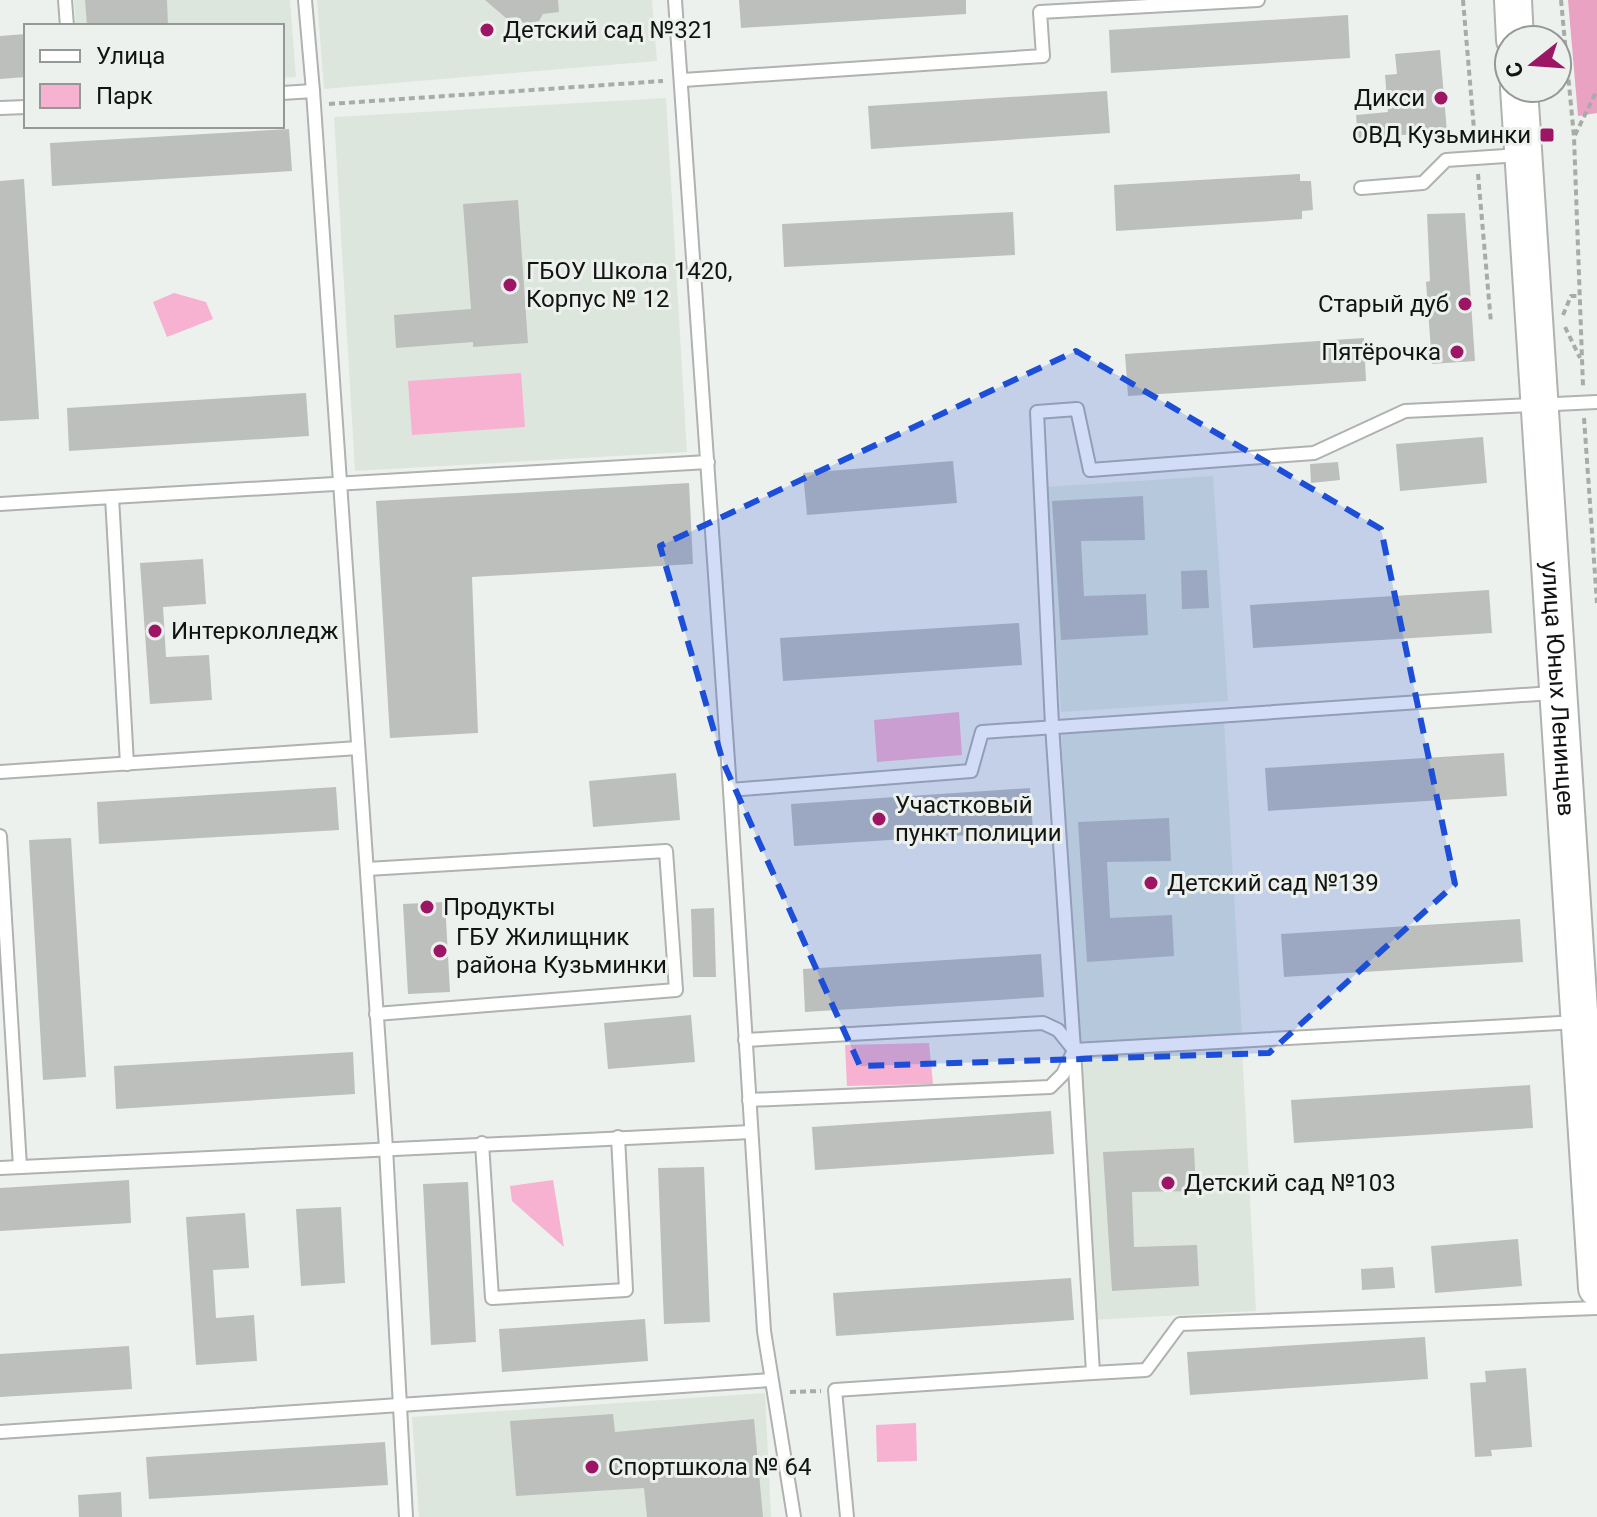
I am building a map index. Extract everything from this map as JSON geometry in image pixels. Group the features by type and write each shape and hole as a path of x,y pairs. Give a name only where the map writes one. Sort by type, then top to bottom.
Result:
{"main road":[{"path":"1513,0 1514,24"},
{"name":"улица Юных Ленинцев","path":"1520,104 1556,693 1588,1022 1597,1288"}],"lane":[{"path":"65,0 67,24"},
{"path":"305,0 386,1148 406,1517"},
{"path":"675,0 683,80 764,1331 794,1517"},
{"path":"683,80 1043,56 1040,12 1258,0"},
{"path":"284,93 314,98"},
{"path":"0,108 24,107"},
{"path":"1361,188 1423,183 1446,160 1523,154"},
{"path":"1093,1373 1052,725 1037,412 1077,409 1090,470 1314,453 1405,411 1590,403"},
{"path":"0,504 708,462"},
{"path":"112,497 127,764"},
{"path":"730,790 971,771 982,732 1556,693"},
{"path":"0,772 358,748"},
{"path":"0,836 5,1017 20,1167"},
{"path":"367,869 666,851 676,990 376,1014"},
{"path":"1074,1050 1588,1022"},
{"path":"745,1040 1043,1023 1058,1030 1074,1050"},
{"path":"749,1100 1050,1087 1063,1074 1074,1050"},
{"path":"0,1168 751,1132"},
{"path":"482,1143 492,1298 626,1290 618,1137"},
{"path":"847,1517 835,1390 1146,1370 1180,1324 1597,1308"},
{"path":"0,1432 772,1386"}],"path":[{"path":"1561,0 1574,137 1582,362 1590,403 1597,603"},
{"path":"314,98 683,80"},
{"path":"1574,137 1597,90"},
{"path":"1580,296 1571,296 1561,319 1582,362"},
{"path":"772,1386 835,1390"}],"highlighted area":[{"path":"1076,351 1381,529 1455,884 1269,1053 860,1066 723,762 660,546"}],"shaded area":[{"path":"74,0 290,0 296,77 284,78 284,24 76,24"},
{"name":"Детский сад №321","path":"317,0 652,0 657,61 324,89"},
{"path":"1568,0 1597,0 1597,113 1578,116 1573,24 1570,24"},
{"name":"ГБОУ Школа 1420, Корпус № 12","path":"666,98 687,452 355,471 334,117"},
{"path":"1213,476 1228,701 1061,712 1046,487"},
{"name":"Детский сад №139","path":"1224,721 1242,1035 1079,1044 1061,730"},
{"name":"Детский сад №103","path":"1242,1047 1256,1311 1093,1320 1080,1055"},
{"name":"Спортшкола № 64","path":"765,1393 771,1517 419,1517 412,1417"}],"green space":[{"path":"174,293 206,302 213,319 167,337 153,302"},
{"path":"521,373 525,427 412,435 408,381"},
{"path":"959,712 962,755 877,762 874,720"},
{"path":"929,1043 933,1084 847,1086 845,1045"},
{"path":"553,1180 564,1247 512,1201 510,1186"},
{"path":"916,1423 917,1461 877,1462 876,1425"}],"building":[{"path":"85,0 167,0 168,24 87,24"},
{"path":"485,0 558,0 559,12 543,14 539,21 525,24 517,17 506,18"},
{"path":"739,0 966,0 966,14 741,28"},
{"path":"1348,15 1350,58 1111,73 1109,30"},
{"path":"24,34 24,77 0,79 0,36"},
{"path":"1440,50 1447,132 1358,138 1356,115 1388,112 1385,75 1397,74 1395,54"},
{"path":"1107,91 1110,133 871,149 868,106"},
{"path":"289,129 292,171 52,186 50,143"},
{"path":"1300,174 1300,181 1311,181 1313,210 1302,211 1302,219 1116,231 1114,185"},
{"path":"24,179 39,419 0,421 0,181"},
{"path":"518,200 528,343 473,347 473,342 396,348 394,315 471,309 463,204"},
{"path":"1013,212 1015,255 784,267 782,224"},
{"path":"1465,213 1475,361 1432,364 1426,282 1430,281 1427,214"},
{"path":"1364,338 1366,381 1128,396 1125,354"},
{"path":"306,393 309,436 69,451 67,408"},
{"path":"1483,437 1487,483 1400,491 1396,444"},
{"path":"953,461 957,503 807,515 803,473"},
{"path":"1338,462 1340,480 1311,483 1310,464"},
{"path":"689,483 693,564 472,577 478,733 390,738 376,501"},
{"path":"1143,496 1145,540 1081,541 1084,596 1146,594 1148,635 1061,640 1052,501"},
{"name":"Интерколледж","path":"203,559 206,604 163,607 166,657 209,655 212,700 150,704 140,563"},
{"path":"1207,570 1209,608 1182,609 1181,571"},
{"path":"1489,590 1492,633 1253,648 1250,605"},
{"path":"1019,623 1022,665 783,681 780,638"},
{"path":"1504,753 1507,796 1268,811 1265,768"},
{"path":"676,773 680,820 593,827 589,781"},
{"path":"336,787 339,830 99,844 97,802"},
{"path":"1030,788 1033,831 794,846 791,804"},
{"path":"1169,818 1171,861 1107,862 1110,918 1172,915 1174,956 1087,962 1078,822"},
{"path":"71,838 86,1077 43,1080 29,840"},
{"path":"445,902 450,992 408,994 403,904"},
{"path":"714,908 716,977 693,977 691,909"},
{"path":"1520,919 1523,962 1284,977 1281,934"},
{"path":"1041,954 1044,997 805,1012 803,969"},
{"path":"691,1015 695,1062 608,1069 604,1023"},
{"path":"353,1052 355,1094 116,1109 114,1066"},
{"path":"1530,1085 1533,1128 1294,1143 1291,1100"},
{"path":"1051,1111 1054,1154 815,1170 812,1127"},
{"path":"1194,1148 1196,1191 1132,1192 1134,1247 1197,1245 1199,1286 1112,1291 1103,1152"},
{"path":"704,1167 710,1322 664,1324 658,1168"},
{"path":"129,1180 131,1223 0,1231 0,1188"},
{"path":"468,1182 476,1342 431,1345 423,1184"},
{"path":"341,1207 345,1283 301,1286 296,1209"},
{"path":"245,1213 249,1268 213,1270 216,1318 254,1315 257,1361 196,1365 186,1217"},
{"path":"1518,1239 1522,1286 1435,1293 1431,1246"},
{"path":"1393,1267 1395,1288 1362,1290 1361,1269"},
{"path":"1071,1278 1074,1320 836,1336 833,1293"},
{"path":"645,1319 648,1361 502,1372 499,1329"},
{"path":"1425,1337 1428,1379 1190,1395 1187,1352"},
{"path":"129,1346 132,1389 0,1397 0,1354"},
{"path":"1526,1368 1532,1447 1491,1450 1492,1456 1475,1457 1470,1383 1486,1382 1485,1371"},
{"path":"613,1414 615,1432 754,1419 763,1517 647,1517 644,1488 516,1496 510,1421"},
{"path":"385,1442 388,1485 149,1499 146,1457"},
{"path":"121,1492 122,1517 79,1517 78,1495"}],"place":[{"name":"Детский сад №321","path":"487,30"},
{"name":"Дикси","path":"1441,98"},
{"name":"ОВД Кузьминки","path":"1547,135"},
{"name":"ГБОУ Школа 1420, Корпус № 12","path":"510,285"},
{"name":"Старый дуб","path":"1465,304"},
{"name":"Пятёрочка","path":"1457,352"},
{"name":"Интерколледж","path":"155,631"},
{"name":"Участковый пункт полиции","path":"879,819"},
{"name":"Детский сад №139","path":"1151,883"},
{"name":"Продукты","path":"427,907"},
{"name":"ГБУ Жилищник района Кузьминки","path":"440,951"},
{"name":"Детский сад №103","path":"1168,1183"},
{"name":"Спортшкола № 64","path":"592,1467"}]}
